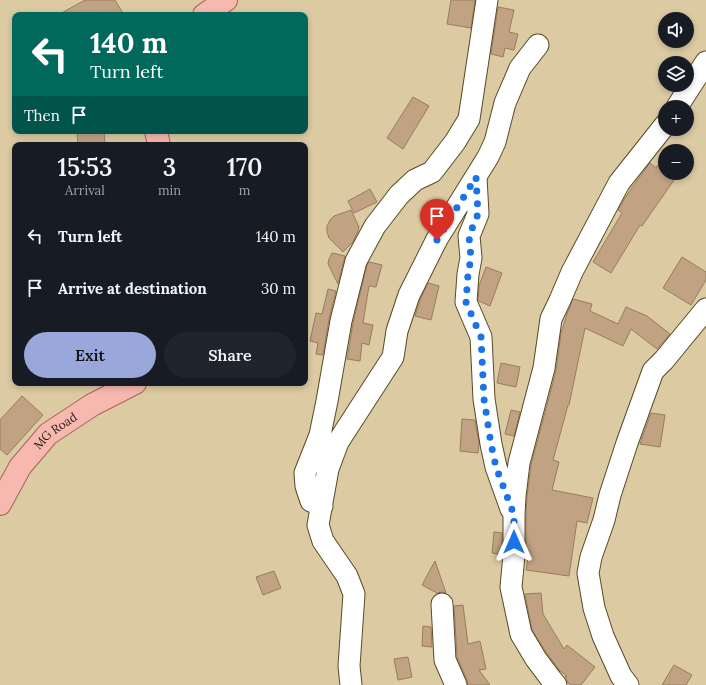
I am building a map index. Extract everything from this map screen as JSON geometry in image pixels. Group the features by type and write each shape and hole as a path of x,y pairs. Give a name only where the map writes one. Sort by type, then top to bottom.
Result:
{"main road":[{"path":"208,12 226,0"},
{"name":"MG Road","path":"0,504 20,466 48,434 92,406 129,386"}],"street":[{"path":"322,506 311,501 306,486 305,473 320,435 341,321 356,261 375,226 399,195 415,180 432,172 456,142 469,119 487,0"},
{"path":"351,685 349,666 354,594 347,576 323,541 318,525 328,469 338,442 393,357 397,331 409,295 437,240 496,142 505,103 520,68 538,45"},
{"path":"682,100 706,62"},
{"path":"556,685 536,659 521,634 512,586 515,496 519,463 544,368 551,319 572,272 619,183 658,134"},
{"path":"476,177 478,214 469,236 471,258 466,302 481,337 484,399 496,467 514,515"},
{"path":"628,685 621,676 603,636 594,608 588,573 591,557 604,520 610,495 627,443 653,371 664,360 706,309"},
{"path":"442,604 445,660 456,685"}],"building":[{"path":"85,0 115,0 122,12 63,12"},
{"path":"451,0 475,0 471,28 447,24"},
{"path":"498,7 514,10 509,32 518,34 514,50 505,48 503,57 491,54"},
{"path":"413,97 429,106 403,149 387,138"},
{"path":"77,134 104,134 105,142 78,142"},
{"path":"650,163 656,168 658,165 658,180 674,180 642,226 640,225 611,273 593,262 622,213 618,210 626,196"},
{"path":"370,189 377,202 354,213 348,201"},
{"path":"351,210 359,227 353,242 343,252 329,238 327,226 334,216"},
{"path":"332,253 345,256 338,284 328,264"},
{"path":"682,257 706,272 706,280 691,305 663,288"},
{"path":"369,262 382,265 376,287 369,286 363,323 373,325 369,345 362,343 360,361 347,359 353,323"},
{"path":"486,267 502,273 490,306 478,300 479,286"},
{"path":"428,283 439,286 431,320 415,316 420,300"},
{"path":"328,289 336,291 329,319 323,355 316,354 318,343 310,341 316,313 322,314"},
{"path":"573,299 592,304 590,311 618,324 626,307 647,316 670,334 657,349 631,329 623,346 585,328 569,405 553,460 559,462 552,490 593,498 587,523 577,521 569,576 526,570 528,558 526,558 526,515 531,465 556,371 561,333"},
{"path":"501,363 520,367 516,387 497,383"},
{"path":"22,396 43,415 7,455 0,449 0,420"},
{"path":"511,410 520,412 514,436 505,434"},
{"path":"651,413 665,415 660,447 640,444"},
{"path":"462,419 475,420 479,443 478,453 460,451"},
{"path":"494,532 502,533 502,555 492,553"},
{"path":"435,561 446,593 437,593 422,585"},
{"path":"274,571 281,588 263,595 256,577"},
{"path":"541,593 543,614 564,649 567,645 595,667 581,685 571,685 568,683 565,677 567,676 560,671 532,630 525,594"},
{"path":"463,605 468,644 480,641 486,669 479,670 490,685 468,685 457,657 454,606"},
{"path":"423,626 431,627 432,647 422,646"},
{"path":"408,657 412,677 398,680 394,659"},
{"path":"674,665 692,675 686,685 662,685"}],"route":[{"path":"437,240 476,177 478,214 469,236 471,258 466,302 481,337 484,399 491,444 496,467 514,515 514,542"}]}
